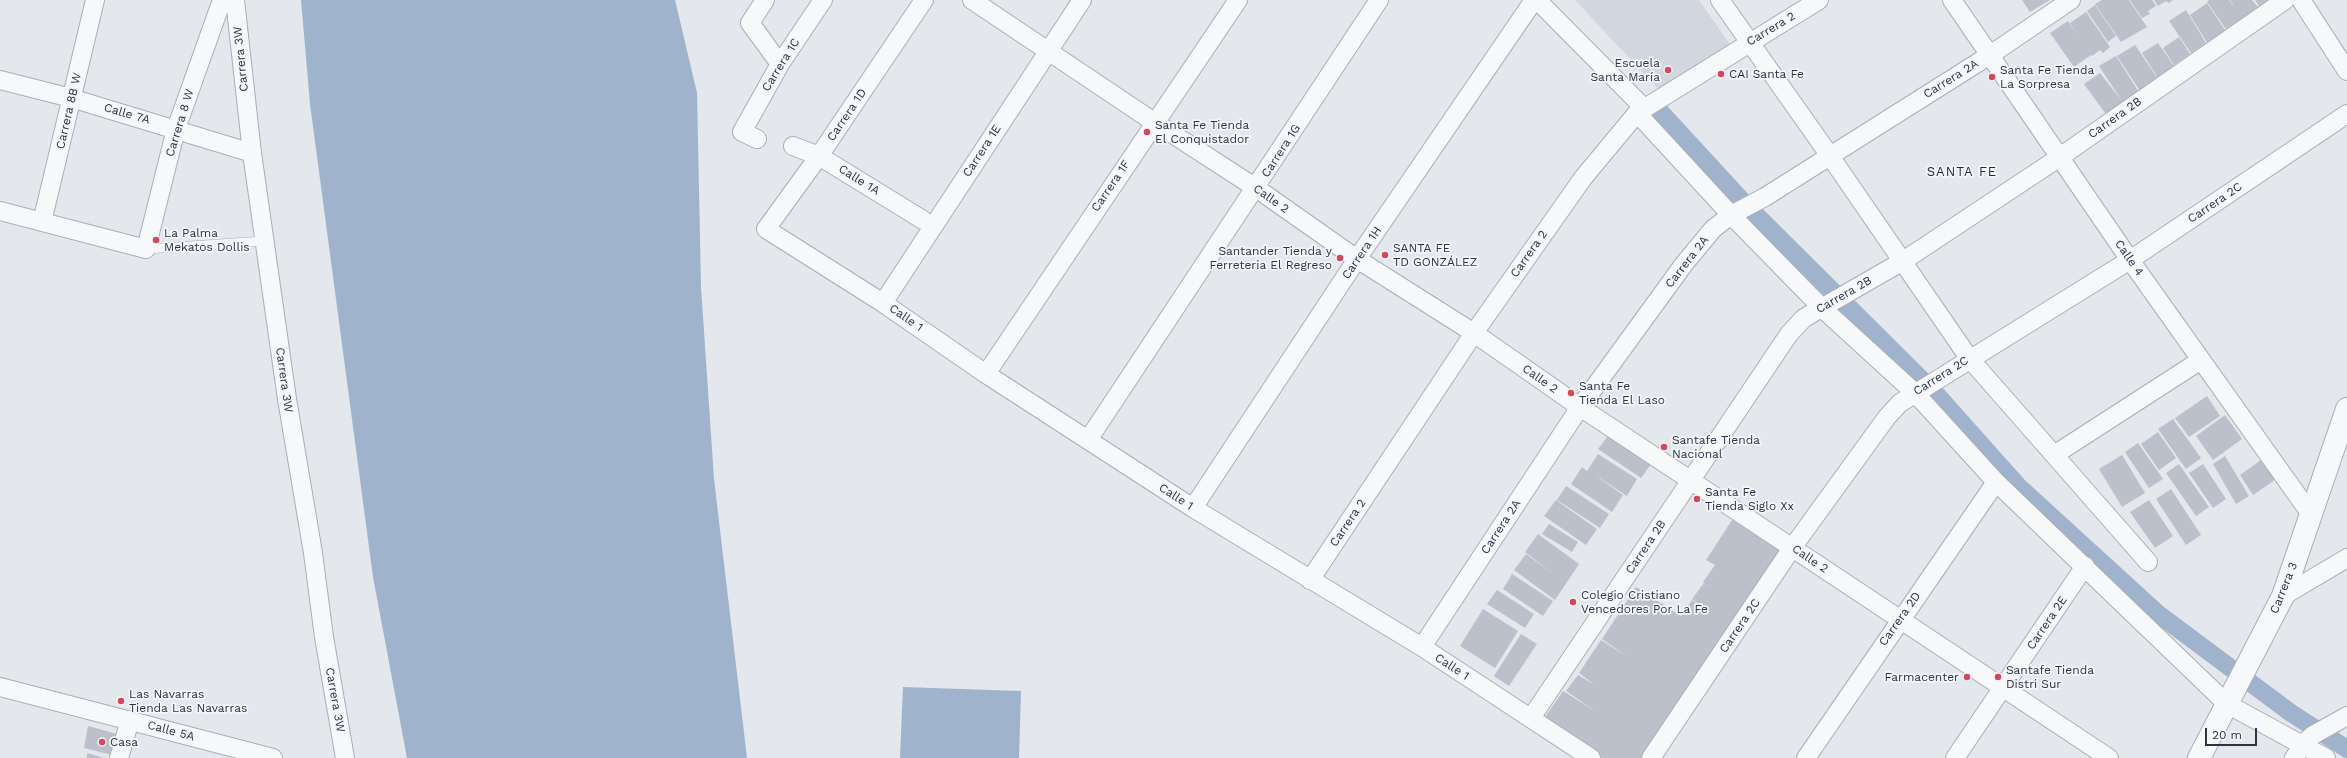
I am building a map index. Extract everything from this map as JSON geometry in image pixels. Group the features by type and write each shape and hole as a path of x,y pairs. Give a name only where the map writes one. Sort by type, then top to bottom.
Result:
{"street":[{"name":"Carrera 8B W","path":"42,222 95,0"},
{"name":"Carrera 8 W","path":"146,249 176,129 222,0"},
{"name":"Carrera 3W","path":"235,0 252,153 264,241 287,399 313,553 324,637 345,758"},
{"path":"765,0 750,23 780,64"},
{"name":"Carrera 1C","path":"749,136 780,64 823,0"},
{"name":"Carrera 1D","path":"766,229 819,156 924,0"},
{"name":"Calle 2","path":"972,0 1048,49 1154,122 1256,188 1357,259 1474,333 1580,407 2109,758"},
{"name":"Carrera 1E","path":"883,302 1048,49 1082,0"},
{"name":"Carrera 1F","path":"986,374 1154,122 1238,0"},
{"name":"Carrera 1G","path":"1088,440 1380,0"},
{"name":"Carrera 1H","path":"1193,508 1357,259 1534,0"},
{"path":"1537,0 1645,108 1734,213 1825,305 1917,391 1996,482 2085,566 2230,698 2303,746 2326,758"},
{"path":"1720,0 1830,156 1969,358 2148,562"},
{"name":"Carrera 2","path":"1310,580 1474,333 1583,178 1645,108 1749,42 1819,0"},
{"name":"Calle 4","path":"1952,0 2130,260 2310,513"},
{"name":"Carrera 2A","path":"1422,647 1580,407 1684,264 1713,229 1734,213 1765,197 1990,55 2071,0"},
{"name":"Carrera 2B","path":"1531,718 1789,334 1804,318 1854,288 1903,262 2060,157 2285,0"},
{"path":"2301,0 2347,71"},
{"name":"Calle 7A","path":"0,80 72,98 252,153"},
{"name":"Carrera 2C","path":"1651,758 1792,548 1887,417 1900,403 1917,391 1951,372 1969,358 2130,260 2347,114"},
{"name":"Calle 1A","path":"793,146 819,156 923,220"},
{"path":"0,211 146,249"},
{"name":"Calle 1","path":"766,229 883,302 986,374 1193,508 1422,647 1591,758"},
{"path":"2054,455 2201,360"},
{"name":"Carrera 3","path":"2200,758 2283,596 2310,513 2347,409"},
{"name":"Carrera 2D","path":"1806,758 1900,619 1996,482"},
{"path":"2283,596 2347,558"},
{"name":"Carrera 2E","path":"1955,758 2085,566"},
{"name":"Calle 5A","path":"0,687 273,758"},
{"path":"119,758 130,720"},
{"path":"2303,746 2340,721"}],"lane":[{"path":"146,249 264,241"}],"shaded area":[{"name":"Escuela Santa María","path":"1575,0 1699,0 1731,46 1662,93"}],"water":[{"path":"301,0 675,0 697,93 701,287 714,479 747,758 407,758 373,577 310,104"},
{"path":"903,687 1021,691 1019,758 900,758"}],"building":[{"path":"2022,0 2050,0 2030,12"},
{"path":"2102,0 2129,0 2147,27 2121,42 2095,4"},
{"path":"2130,0 2152,0 2156,6 2148,11 2150,14 2142,18"},
{"path":"2154,0 2173,0 2169,3 2166,1 2158,6"},
{"path":"2209,0 2229,0 2236,9 2230,0 2252,0 2258,7 2226,29 2207,2"},
{"path":"2255,0 2274,0 2261,9"},
{"path":"2207,3 2225,30 2223,32 2224,34 2208,44 2190,15"},
{"path":"2095,5 2116,36 2108,42 2087,11"},
{"path":"2186,10 2206,43 2191,53 2169,21"},
{"path":"2086,12 2110,47 2103,53 2100,50 2092,56 2091,55 2074,67 2050,33 2068,21 2078,36 2070,23"},
{"path":"2179,37 2190,54 2174,65 2163,48"},
{"path":"2158,43 2174,66 2158,78 2142,53"},
{"path":"2135,45 2158,79 2140,91 2117,56"},
{"path":"2116,56 2140,94 2108,117 2084,84 2100,73 2122,101 2099,66"},
{"path":"2207,396 2220,416 2189,437 2175,418"},
{"path":"2225,415 2242,439 2213,460 2196,436"},
{"path":"2173,419 2201,458 2186,469 2158,429"},
{"path":"2158,432 2176,458 2159,470 2141,444"},
{"path":"1608,436 1651,464 1641,478 1598,449"},
{"path":"2138,443 2163,479 2149,488 2125,452"},
{"path":"1598,454 1637,479 1627,496 1592,473 1623,495 1612,512 1571,484 1582,467 1587,471"},
{"path":"2122,455 2145,493 2122,507 2099,469"},
{"path":"2225,456 2249,496 2236,504 2213,464"},
{"path":"2261,460 2275,480 2253,495 2240,475"},
{"path":"2179,464 2209,507 2196,516 2166,473"},
{"path":"2203,464 2226,499 2213,508 2189,473"},
{"path":"1566,486 1609,514 1600,528 1557,500"},
{"path":"2171,489 2201,535 2186,545 2156,499"},
{"path":"1556,500 1597,529 1586,545 1544,516"},
{"path":"2149,500 2173,536 2155,548 2130,512"},
{"path":"1732,520 1787,555 1651,758 1602,758 1543,720 1563,691 1598,713 1566,691 1578,675 1595,685 1579,673 1601,640 1628,657 1602,639 1636,587 1681,616 1692,600 1714,615 1692,599 1704,583 1716,591 1703,582 1715,565 1706,560"},
{"path":"1549,524 1578,542 1572,552 1542,534"},
{"path":"1538,534 1579,564 1555,600 1514,570 1526,554 1555,575 1525,552"},
{"path":"1512,574 1553,601 1543,616 1503,589"},
{"path":"1497,590 1534,614 1525,628 1487,604"},
{"path":"1483,609 1518,631 1495,668 1460,646"},
{"path":"1521,634 1537,644 1509,686 1494,676"},
{"name":"Casa","path":"88,726 121,735 116,756 84,748"},
{"name":"Casa","path":"87,753 104,758 87,758"}],"waterway":[{"path":"1656,107 1748,207 1937,395 2019,487 2157,613 2291,713 2347,749"}],"place":[{"name":"Escuela Santa María","path":"1668,70"},
{"name":"CAI Santa Fe","path":"1721,74"},
{"name":"Santa Fe Tienda La Sorpresa","path":"1992,77"},
{"name":"Santa Fe Tienda El Conquistador","path":"1147,132"},
{"name":"La Palma Mekatos Dollis","path":"156,240"},
{"name":"SANTA FE TD GONZÁLEZ","path":"1385,255"},
{"name":"Santander Tienda y Ferreteria El Regreso","path":"1340,258"},
{"name":"Santa Fe Tienda El Laso","path":"1571,393"},
{"name":"Santafe Tienda Nacional","path":"1664,447"},
{"name":"Santa Fe Tienda Siglo Xx","path":"1697,499"},
{"name":"Colegio Cristiano Vencedores Por La Fe","path":"1573,602"},
{"name":"Farmacenter","path":"1967,677"},
{"name":"Santafe Tienda Distri Sur","path":"1998,677"},
{"name":"Las Navarras Tienda Las Navarras","path":"121,701"},
{"name":"Casa","path":"102,742"}],"district":[{"name":"SANTA FE","path":"1962,172"}]}
